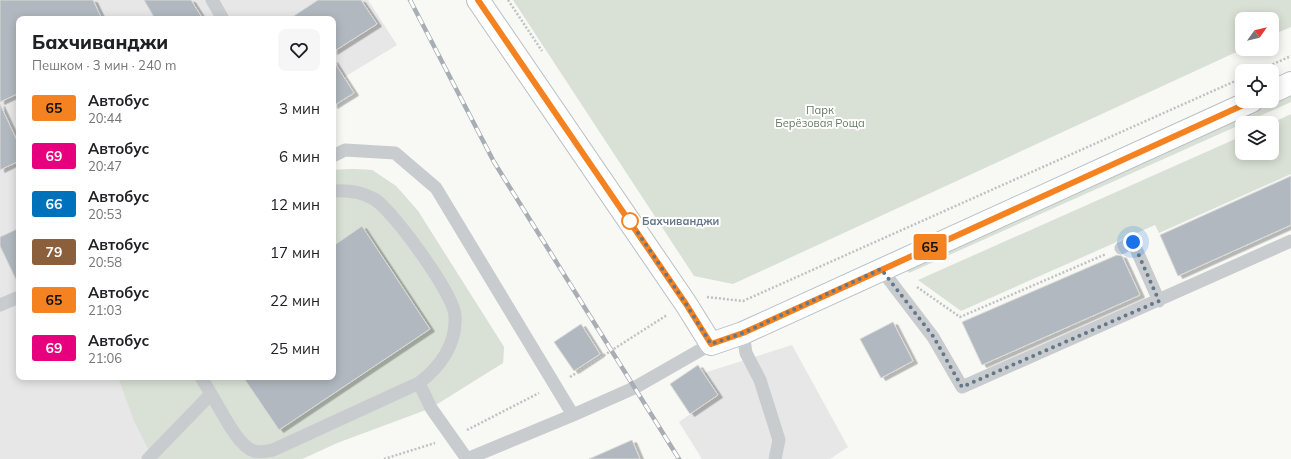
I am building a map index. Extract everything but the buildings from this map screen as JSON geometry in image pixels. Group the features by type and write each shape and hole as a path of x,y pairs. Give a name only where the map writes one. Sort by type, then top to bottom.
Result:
{"main road":[{"path":"478,0 686,304 711,344 743,333 1237,108"},
{"path":"1279,89 1291,83"}],"lane":[{"path":"212,0 221,16"},
{"path":"336,155 346,150 395,153 436,188 574,415"},
{"path":"203,380 240,440 248,449 256,452 273,450 419,383 435,371 444,358 452,334 456,316 453,305 399,223 385,207 374,199 350,191 336,192"},
{"path":"881,269 933,336 962,387 1159,301 1291,241"},
{"path":"1121,248 1133,242 1159,301"},
{"path":"0,305 16,298"},
{"path":"743,333 746,352 760,380 779,440 775,459"},
{"path":"419,383 431,408 467,459 574,415 634,388 711,344"},
{"path":"148,459 211,394"}],"path":[{"path":"508,0 542,52"},
{"path":"1273,64 1291,56"},
{"path":"703,296 743,302 1235,81"},
{"path":"911,282 960,317 1121,248"}],"shaded area":[{"path":"0,0 368,0 397,45 336,82 336,16 16,16 16,380 336,380 336,170 353,169 372,170 396,186 418,211 504,347 503,363 420,412 337,443 302,459 0,459"},
{"path":"792,345 848,447 830,459 702,459 679,422 718,395 704,373"}],"green space":[{"name":"Парк Берёзовая Роща","path":"513,0 1291,0 1291,27 1279,32 1279,12 1235,12 1235,53 733,284 694,276"},
{"path":"1291,88 1291,102 1279,107 1279,96"},
{"path":"1246,108 1278,108 1260,116 1235,116 1235,127 909,273 899,260"},
{"path":"1291,114 1291,174 1159,233 1155,225 961,311 918,280 1235,139 1235,160 1279,160 1279,120"},
{"path":"336,170 372,170 396,186 418,211 504,347 503,363 431,408 337,443 302,459 153,459 134,421 119,380 336,380"}],"railway":[{"path":"410,0 494,162 679,459"}],"bus line":[{"name":"65","path":"478,0 686,304 711,344 743,333 1237,108"}],"place":[{"name":"Бахчиванджи","path":"630,221"}],"route":[{"path":"630,221 711,344 743,333 881,269 891,284 933,336 962,387 1159,301 1133,242"}]}
